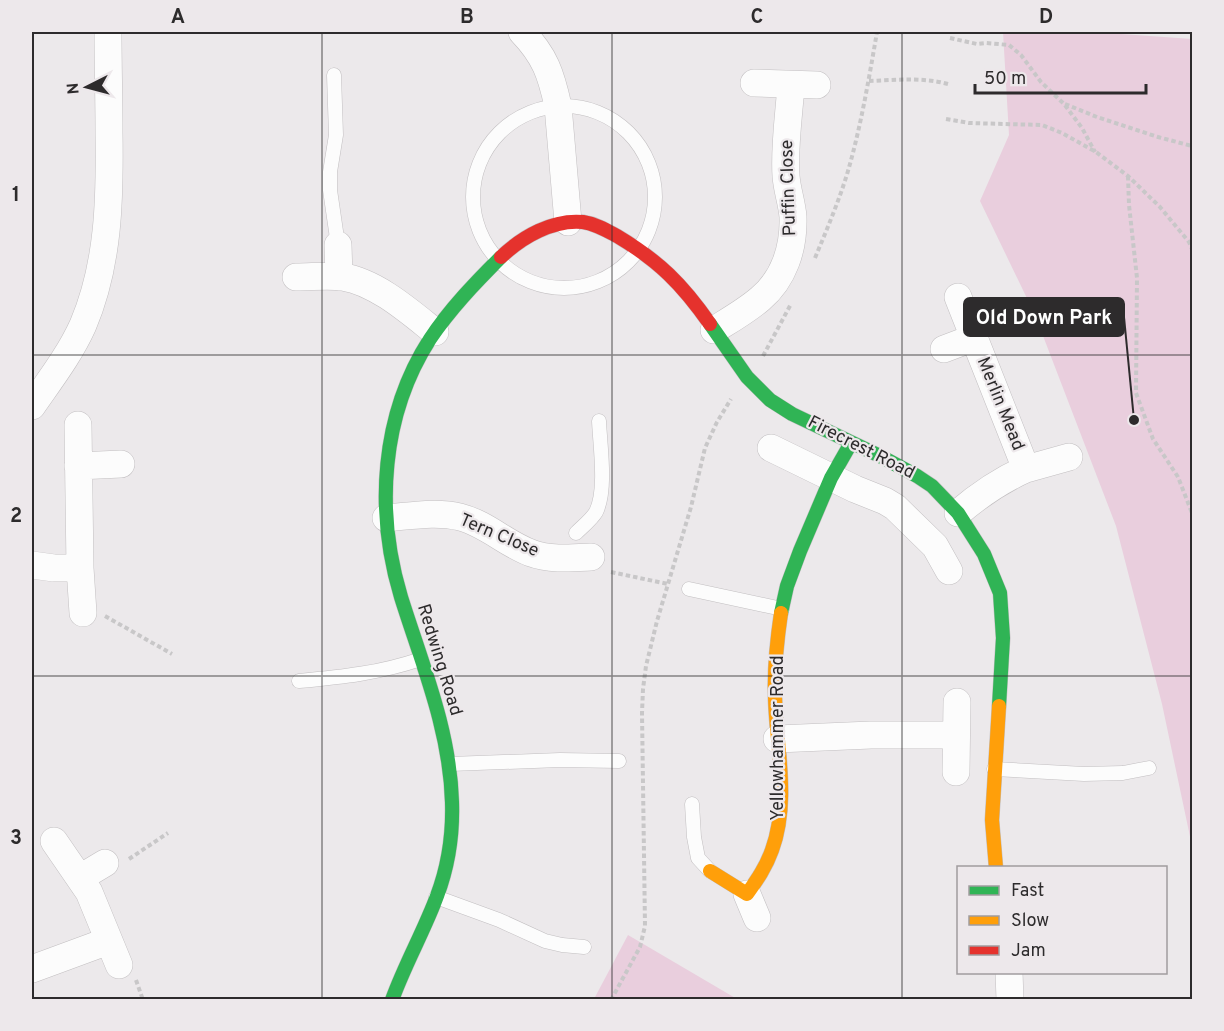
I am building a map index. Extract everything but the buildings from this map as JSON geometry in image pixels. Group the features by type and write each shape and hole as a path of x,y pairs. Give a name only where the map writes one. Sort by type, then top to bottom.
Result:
{"street":[{"path":"32,403 58,369 82,327 103,256 109,194 108,32"},
{"path":"530,35 550,73 558,106 568,222"},
{"path":"754,83 818,85"},
{"name":"Puffin Close","path":"714,330 767,293 780,275 790,252 792,216 786,179 790,85"},
{"name":"Firecrest Road","path":"568,222 585,222 595,225 639,249 666,270 678,282 748,378 772,402 917,476 932,486 958,513 992,571 1000,593 1003,617 992,820 996,866"},
{"name":"Redwing Road","path":"392,999 436,897 443,874 451,822 450,764 437,712 394,575 386,519 386,473 393,427 415,365 435,332 465,294 514,246 542,230 568,222"},
{"path":"338,244 339,277"},
{"path":"296,277 339,277 362,283 387,296 435,332"},
{"name":"Merlin Mead","path":"958,297 1026,469"},
{"name":"Merlin Mead","path":"944,349 973,338"},
{"path":"78,425 82,608"},
{"name":"Yellowhammer Road","path":"710,871 752,906 757,882 768,862 778,834 781,808 774,685 782,609 791,573 831,478 851,443"},
{"path":"771,448 895,507 935,546 949,571"},
{"name":"Merlin Mead","path":"958,513 1014,474 1069,457"},
{"path":"78,466 121,464"},
{"name":"Tern Close","path":"386,519 430,514 462,518 488,529 531,553 543,556 581,549"},
{"path":"32,565 54,568 80,567"},
{"path":"956,772 957,702"},
{"path":"777,739 871,735 956,735"},
{"path":"32,969 113,953 89,892 54,841"},
{"path":"80,878 105,863"},
{"path":"1010,974 1010,999"}],"lane":[{"path":"334,75 336,135 330,172 330,190 338,244"},
{"path":"558,106 582,108 604,115 624,129 640,147 652,174 655,204 650,228 639,249 622,267 607,278 590,285 565,288 529,281 518,276 499,260 484,239 475,215 474,190 479,164 492,142 510,124 533,112 558,106"},
{"path":"581,549 600,495 599,421"},
{"path":"689,589 782,609"},
{"path":"299,681 371,673 421,659"},
{"path":"450,764 560,760 619,761"},
{"path":"994,769 1084,774 1122,773 1149,768"},
{"path":"692,804 698,858 710,871"},
{"path":"436,897 499,920 545,941 584,947"}],"path":[{"path":"810,267 836,209 847,173 869,81 877,32"},
{"path":"950,38 976,44 1009,45 1021,55 1041,82 1064,104 1096,152"},
{"path":"869,81 921,79 948,84"},
{"path":"1064,104 1096,117 1192,146"},
{"path":"946,119 969,123 1042,125 1062,133 1096,152 1128,176 1160,207 1189,242 1192,249"},
{"path":"1128,176 1137,278 1136,393 1153,439 1178,477 1192,513"},
{"path":"763,357 796,295"},
{"path":"611,999 640,947 645,926 642,737 646,666 691,507 705,448 717,422 736,392"},
{"path":"581,549 607,571 689,589"},
{"path":"82,608 172,654"},
{"path":"105,863 118,866 168,833"}],"shaded area":[{"path":"1003,32 1093,32 1192,39 1192,846 1162,704 1116,526 1035,315 980,201 1009,135"},
{"path":"628,935 737,999 594,999"}],"traffic: fast":[{"path":"392,1000 441,885 449,850 452,802 441,723 401,597 393,564 386,498 387,464 392,431 401,399 414,368 430,339 446,317 501,257"},
{"path":"710,324 747,377 770,400 792,414 917,476 932,486 958,513 984,554 1000,593 1003,638 999,706"},
{"path":"781,613 787,586 800,551 831,478 851,443"}],"traffic: slow":[{"path":"710,871 747,894 772,850 777,831 781,793 775,675 781,613"},
{"path":"996,866 992,820 999,706"}],"traffic: jam":[{"path":"501,257 528,236 549,226 572,222 592,224 617,236 658,264 690,297 710,324"}],"place":[{"name":"Old Down Park","path":"1134,420"}]}
